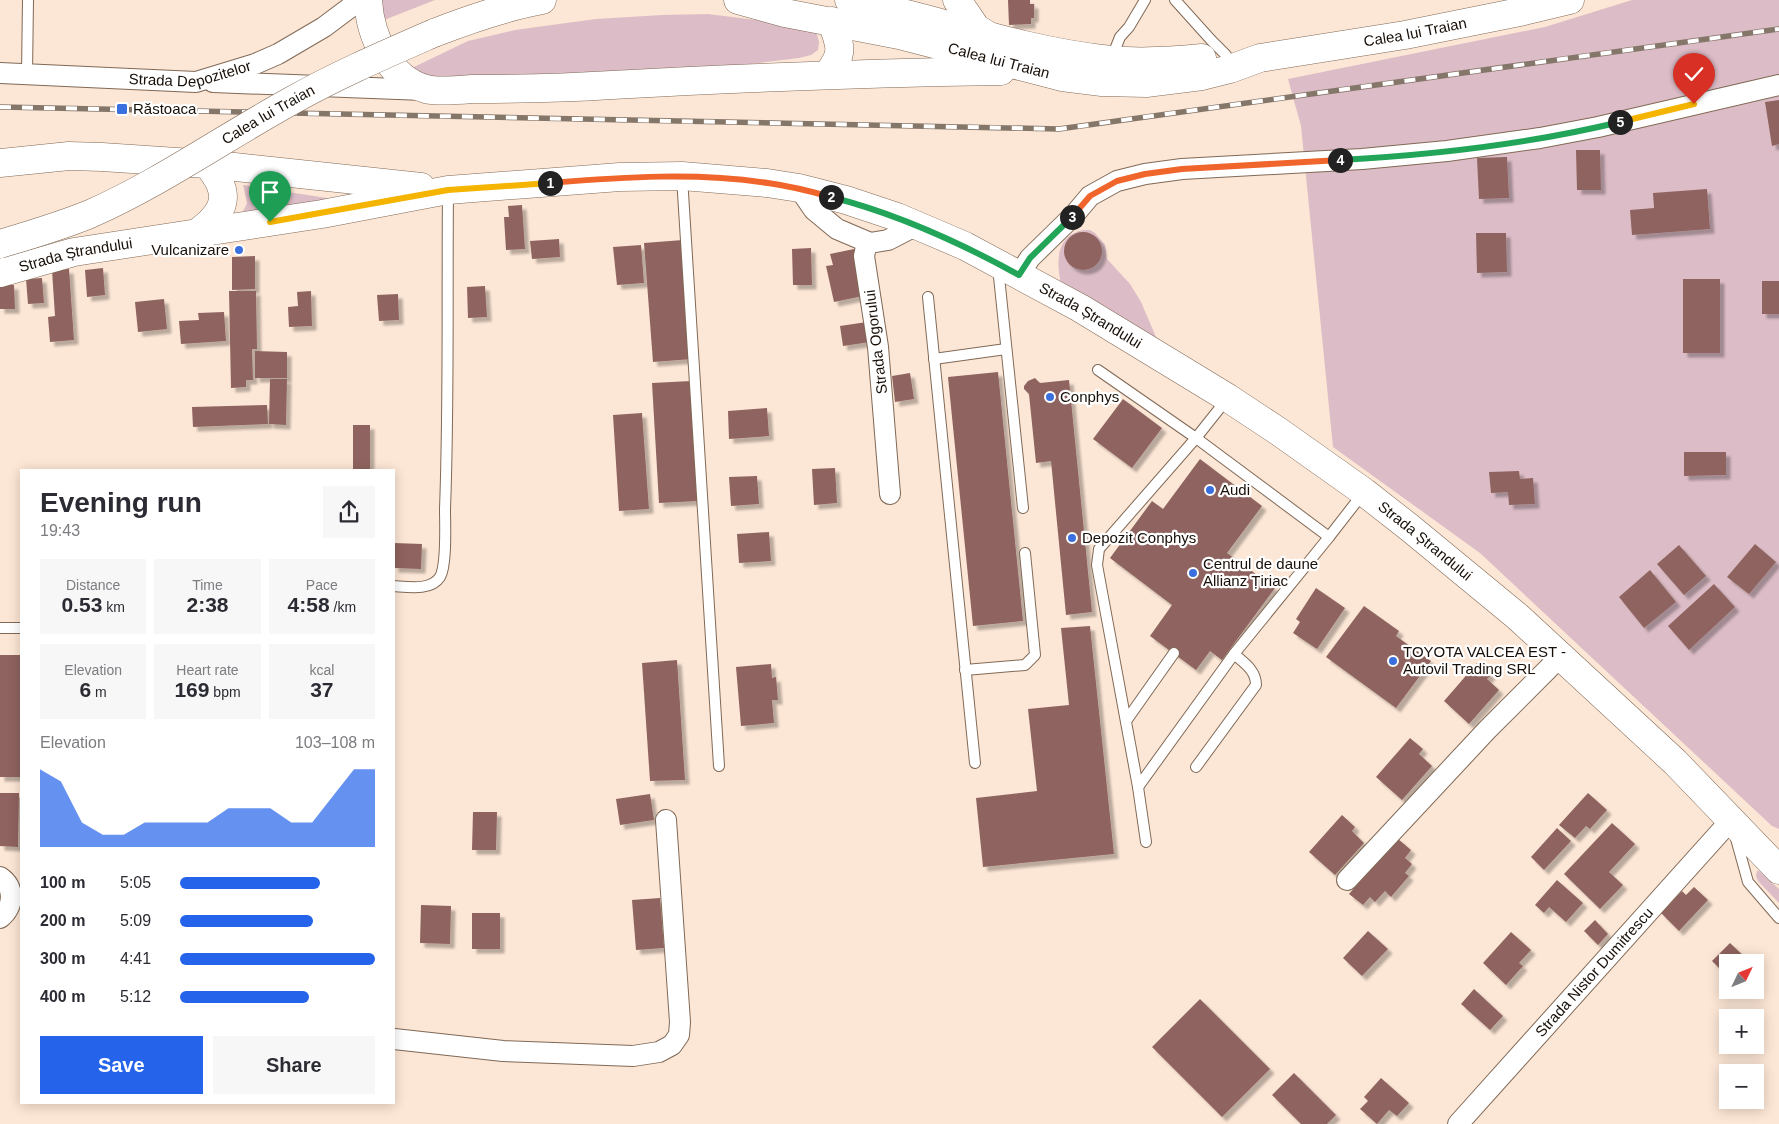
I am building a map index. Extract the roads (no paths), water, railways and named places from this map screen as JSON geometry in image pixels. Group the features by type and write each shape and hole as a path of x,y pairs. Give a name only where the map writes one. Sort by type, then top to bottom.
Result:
{"main road":[{"path":"368,0 372,25 378,43 388,62 402,75 427,90 553,89 828,74 1030,70"},
{"name":"Calea lui Traian","path":"0,244 90,214 163,176 290,101 369,61 434,32 472,18 512,6 542,0"},
{"name":"Calea lui Traian","path":"738,0 785,13 907,37 1062,77 1102,82 1146,83 1202,76 1230,69 1260,58 1405,35 1524,12 1570,0"},
{"name":"Calea lui Traian","path":"849,0 992,38 1111,60 1158,61 1201,59 1226,55 1260,58"},
{"path":"957,0 976,28 992,38"},
{"path":"828,74 834,66 840,45 832,21"},
{"path":"0,163 69,156 207,164 448,190"},
{"path":"197,233 212,223 219,212 223,200 223,189 218,176 207,164"},
{"name":"Strada Ștrandului","path":"0,272 74,252 331,212 448,190 620,178 682,176 767,182 846,200 917,225 965,246 1080,308 1228,398 1364,492 1518,617 1675,762 1730,820 1775,859"}],"street":[{"name":"Strada Depozitelor","path":"0,73 196,82 255,64 278,54 324,27 360,0"},
{"path":"196,82 427,90"},
{"path":"1008,269 1030,258 1074,215 1090,196 1117,181 1145,174 1182,169 1362,159 1446,151 1540,138 1598,127 1779,85"},
{"path":"799,188 814,210 837,229 870,243 888,240 917,225"},
{"name":"Strada Ogorului","path":"870,243 866,247 864,256 878,346 890,494"},
{"path":"1347,880 1487,730 1560,656"},
{"path":"395,1039 503,1051 633,1056 659,1052 672,1045 679,1035 680,1022 666,820"},
{"name":"Strada Nistor Dumitrescu","path":"1458,1124 1730,820"},
{"path":"0,877 8,885 11,893 11,907"}],"lane":[{"path":"27,74 28,0"},
{"path":"1111,60 1120,37 1129,26 1144,0"},
{"path":"1175,0 1226,55"},
{"path":"682,176 719,766"},
{"path":"395,586 418,587 432,584 440,576 444,562 448,190"},
{"path":"1008,269 1006,349 1023,508"},
{"path":"928,297 975,763"},
{"path":"934,359 1006,349"},
{"path":"1098,370 1196,438 1329,536"},
{"path":"1146,842 1138,787 1098,565 1099,548 1196,438 1228,398"},
{"path":"1138,787 1234,654 1364,492"},
{"path":"965,670 1025,665 1035,655 1025,552"},
{"path":"0,628 20,628"},
{"path":"1126,721 1174,653"},
{"path":"1196,766 1256,685 1256,676 1234,654"},
{"path":"1730,820 1748,882 1779,918"}],"railway":[{"path":"0,107 1059,129 1779,29"}],"place":[{"name":"Răstoaca","path":"122,109"},
{"name":"Vulcanizare","path":"239,250"},
{"name":"Conphys","path":"1050,397"},
{"name":"Audi","path":"1210,490"},
{"name":"Depozit Conphys","path":"1072,538"},
{"name":"Centrul de daune Allianz Țiriac","path":"1193,573"},
{"name":"TOYOTA VALCEA EST - Autovil Trading SRL","path":"1393,661"}]}
